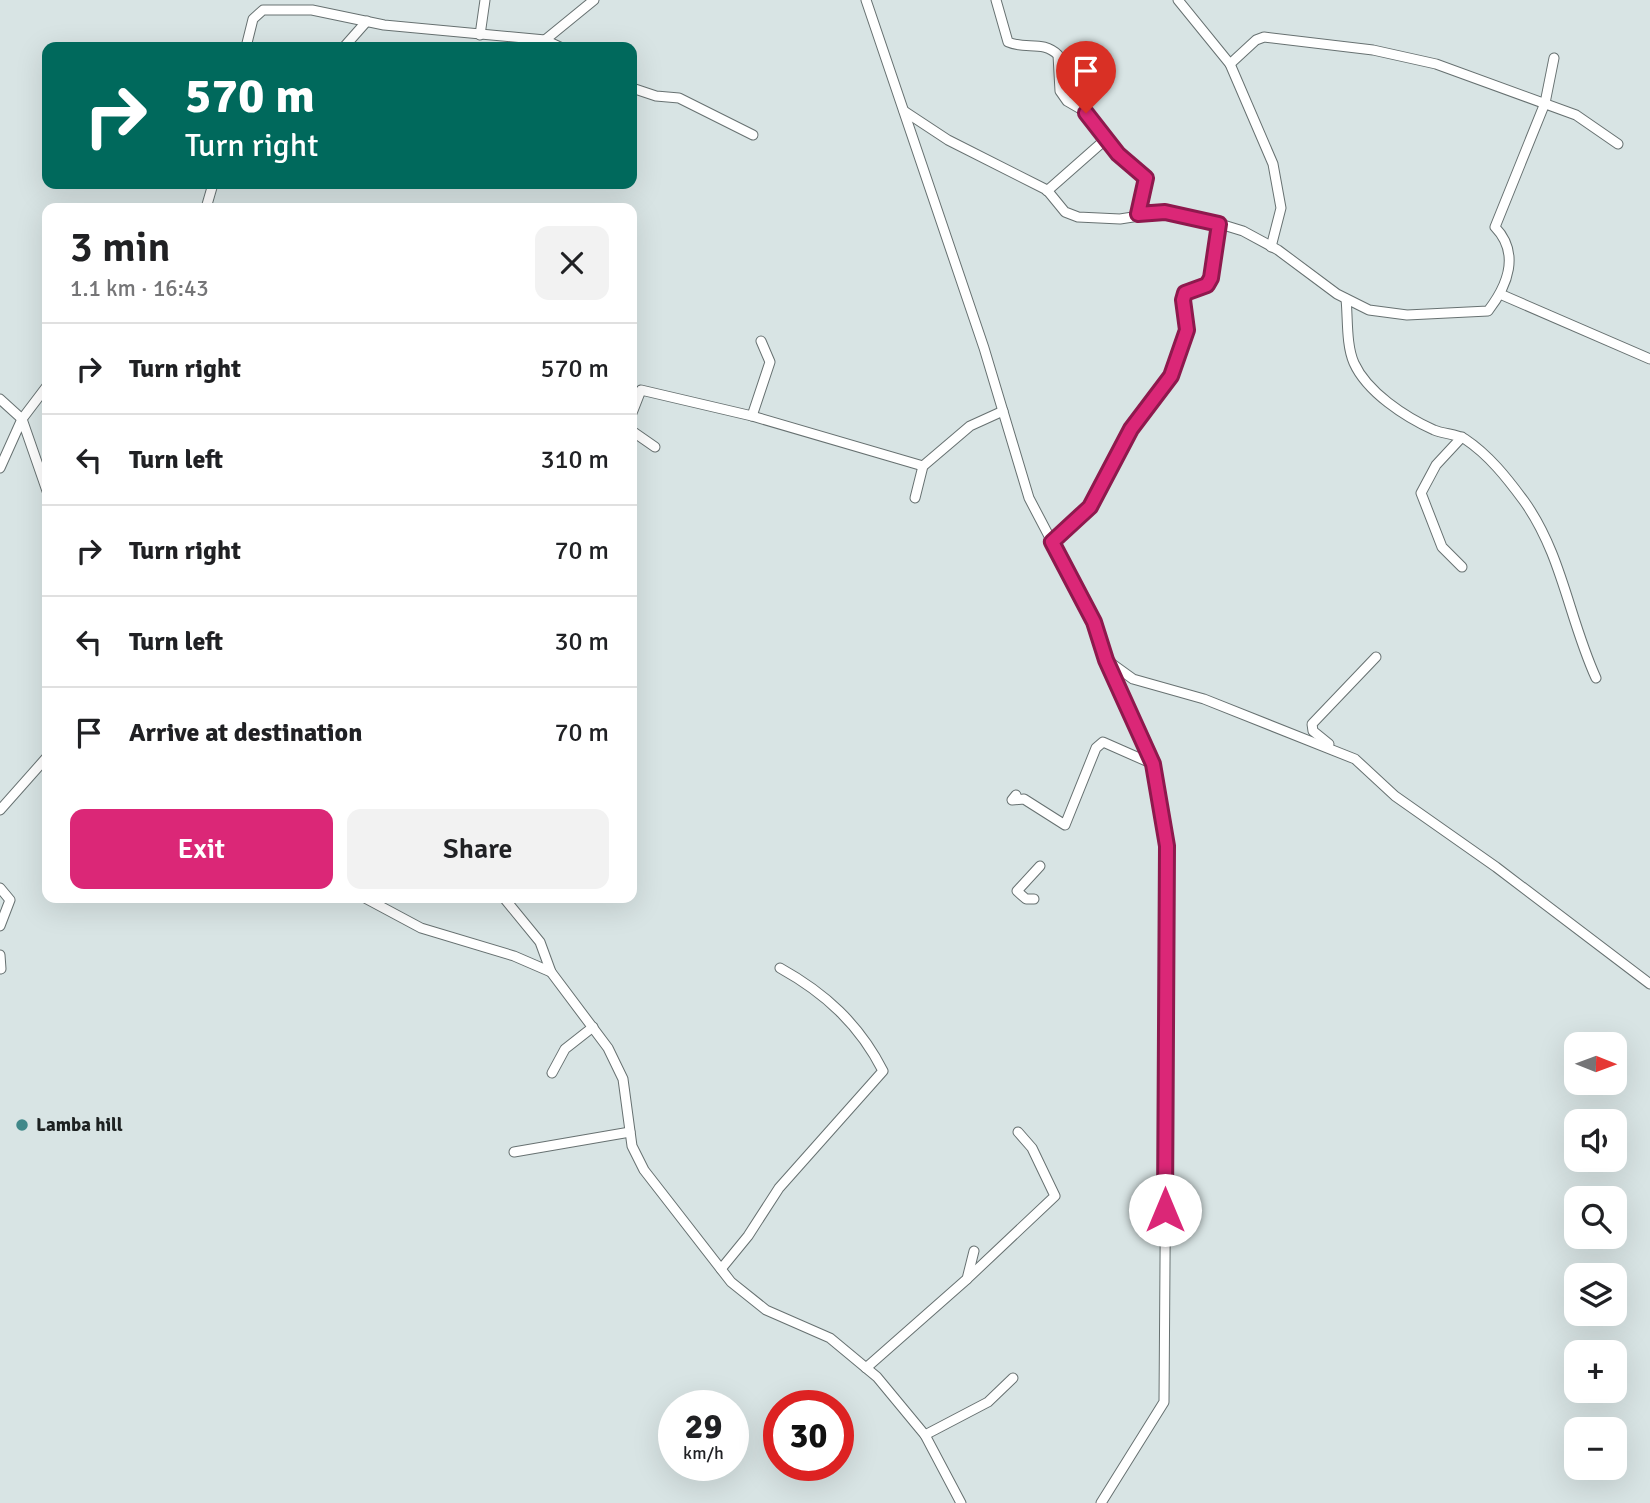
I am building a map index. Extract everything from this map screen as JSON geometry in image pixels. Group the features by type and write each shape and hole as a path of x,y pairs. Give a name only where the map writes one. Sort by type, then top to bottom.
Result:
{"street":[{"path":"480,35 485,0"},
{"path":"545,40 594,0"},
{"path":"866,0 1003,411 1029,498 1094,622 1106,660 1153,764 1167,846 1164,1402 1101,1503"},
{"path":"996,0 1007,42 1017,47 1038,45 1051,48 1058,55 1060,92 1086,113 1118,154 1146,178 1138,214"},
{"path":"1178,0 1230,64 1278,179 1281,208 1271,247"},
{"path":"247,42 253,19 263,10 313,10 367,21 549,42"},
{"path":"348,42 367,21"},
{"path":"1230,64 1256,40 1278,37 1373,50 1436,64 1545,103 1576,115 1618,144"},
{"path":"904,111 948,140 1021,175 1047,191 1065,212 1078,218 1120,219 1138,214 1165,212 1243,231 1346,299 1369,310 1406,315 1488,311 1500,294 1511,257 1509,243 1496,227 1545,103 1554,58"},
{"path":"637,90 656,96 679,98 752,135"},
{"path":"1047,191 1106,139"},
{"path":"1052,542 1090,507 1131,429 1171,376 1187,330 1183,300 1185,293 1207,285 1211,278 1219,224"},
{"path":"1500,294 1650,359"},
{"path":"1346,299 1352,360 1362,378 1383,398 1424,425 1462,437 1486,456 1505,476 1542,528 1568,593 1574,622 1596,678"},
{"path":"752,416 770,362 761,341"},
{"path":"637,400 641,390 752,416 923,466"},
{"path":"0,468 22,419 42,393"},
{"path":"0,398 22,419 42,477"},
{"path":"915,498 923,466 970,426 1003,411"},
{"path":"637,434 655,447"},
{"path":"1462,437 1436,465 1421,493 1442,547 1462,568"},
{"path":"1376,657 1312,724 1323,741 1355,759 1395,796 1496,867 1650,984"},
{"path":"1106,660 1133,679 1204,699 1355,759"},
{"path":"1016,795 1012,800 1024,799 1065,825 1096,748 1103,742 1153,764"},
{"path":"0,810 42,763"},
{"path":"1034,899 1026,899 1017,891 1040,866"},
{"path":"0,888 10,900 0,926"},
{"path":"374,903 421,928 514,956 551,972"},
{"path":"508,903 540,942 551,972 608,1048 623,1079 632,1146 644,1170 732,1282 766,1310 830,1338 866,1368 925,1435 961,1503"},
{"path":"0,956 1,969"},
{"path":"721,1269 748,1236 779,1188 883,1071 871,1048 847,1018 808,984 780,968"},
{"path":"552,1073 565,1049 593,1027"},
{"path":"514,1152 630,1132"},
{"path":"866,1368 967,1279 1055,1195 1031,1148 1018,1132"},
{"path":"967,1279 974,1251"},
{"path":"925,1435 988,1402 1013,1378"}],"place":[{"name":"Lamba hill","path":"22,1125"}],"route":[{"path":"1086,113 1118,154 1146,178 1138,214 1165,212 1194,216 1219,224 1211,278 1207,285 1185,293 1183,300 1187,330 1171,376 1158,397 1131,429 1090,507 1052,542 1094,622 1106,660 1153,764 1167,846 1165,1210"}]}
